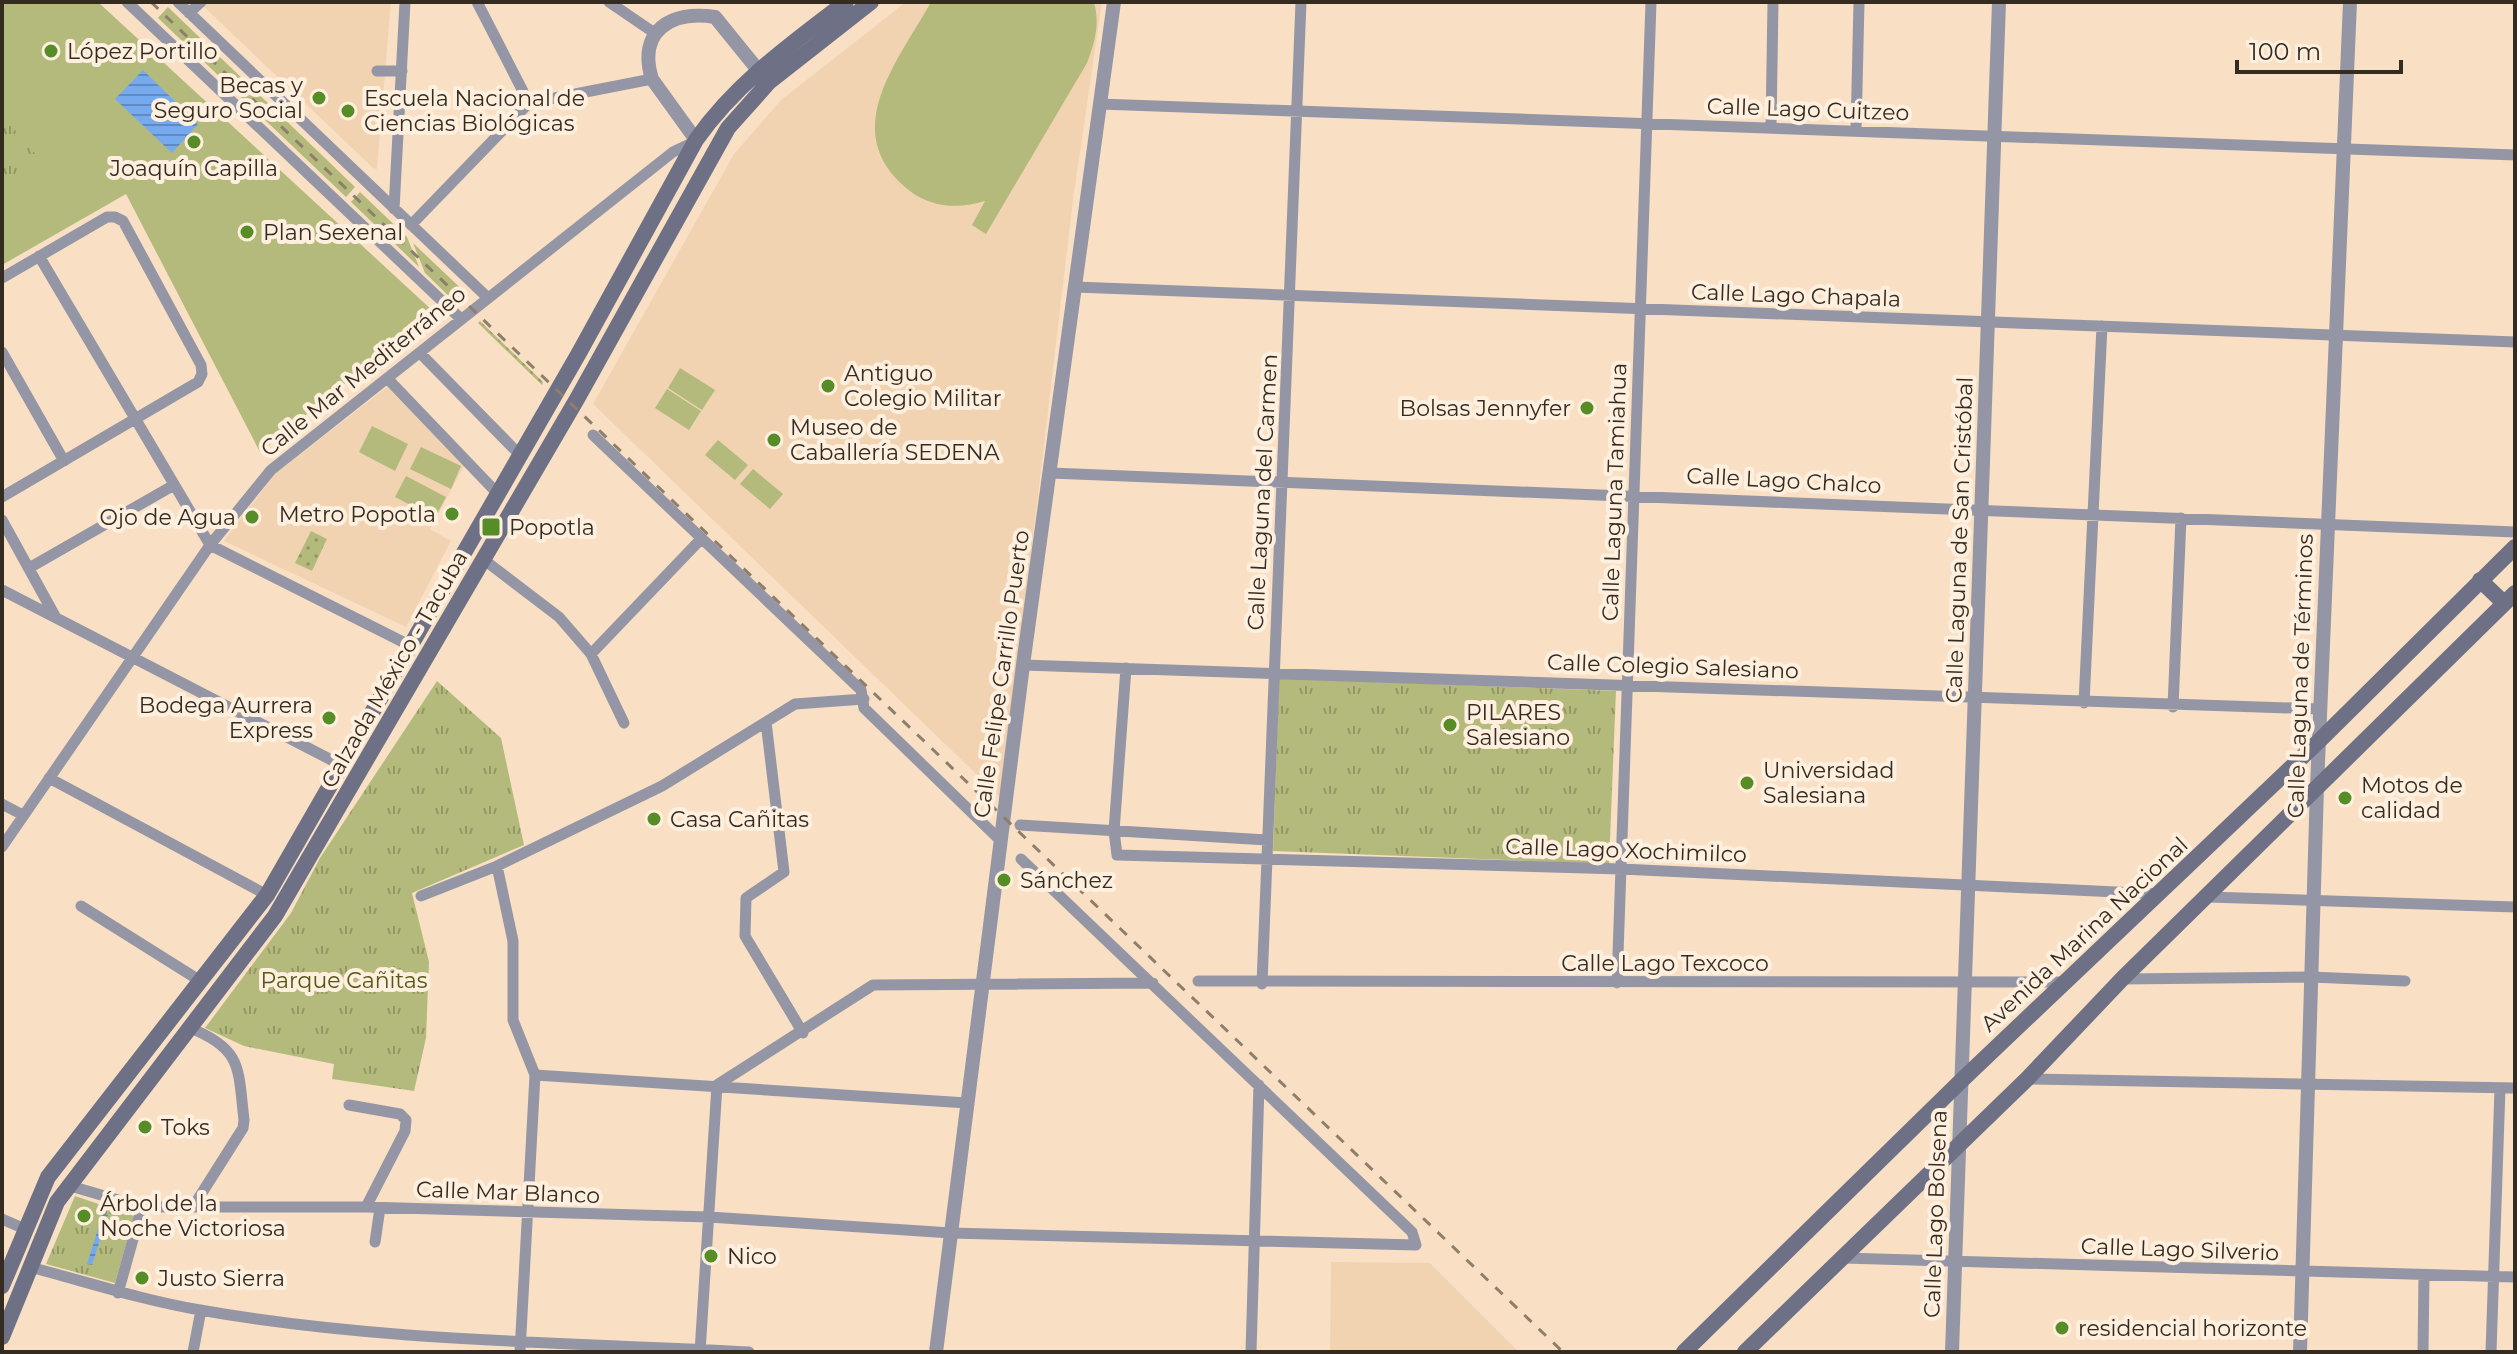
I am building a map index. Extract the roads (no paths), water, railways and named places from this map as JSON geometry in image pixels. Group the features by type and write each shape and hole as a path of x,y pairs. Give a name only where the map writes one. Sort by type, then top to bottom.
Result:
{"main road":[{"name":"Calzada México - Tacuba","path":"2,1337 67,1185 275,916 554,437 715,150 764,76 846,2"},
{"name":"Calzada México - Tacuba","path":"2,1286 48,1177 267,895 579,353 696,140 714,115 764,76 871,2"},
{"path":"579,353 580,368 594,367"},
{"path":"536,427 547,423 554,430 554,437"},
{"name":"Avenida Marina Nacional","path":"1684,1352 1963,1079 2319,741 2515,547"},
{"path":"1745,1352 2027,1079 2122,979 2510,598 2480,580"}],"street":[{"path":"127,2 461,319"},
{"path":"178,2 487,297"},
{"path":"189,13 201,2"},
{"path":"394,209 405,2"},
{"path":"477,2 529,103"},
{"path":"609,2 656,34"},
{"name":"Calle Felipe Carrillo Puerto","path":"936,1352 1023,665 1114,2"},
{"name":"Calle Laguna del Carmen","path":"1262,984 1301,2"},
{"name":"Calle Laguna Tamiahua","path":"1617,983 1651,2"},
{"path":"1771,128 1773,2"},
{"path":"1856,131 1859,2"},
{"name":"Calle Laguna de San Cristóbal","path":"1963,1079 1999,2"},
{"name":"Calle Laguna de Términos","path":"2300,1352 2317,787 2350,2"},
{"path":"696,140 652,79 647,56 649,44 664,24 685,8 715,9 764,76"},
{"path":"377,71 402,71"},
{"path":"411,225 529,103 652,79"},
{"name":"Calle Lago Cuitzeo","path":"1100,104 2515,155"},
{"name":"Calle Mar Mediterráneo","path":"2,847 21,814 134,659 210,545 271,470 673,152 696,140"},
{"path":"2,278 107,217 115,217 123,221 201,365 202,374 198,382 2,497"},
{"path":"39,256 210,545 411,646"},
{"name":"Calle Lago Chapala","path":"1075,287 2515,342"},
{"path":"2084,703 2102,326"},
{"path":"2,352 64,461"},
{"path":"420,353 520,455"},
{"path":"387,378 498,494"},
{"path":"593,435 861,690 864,708 1001,841"},
{"name":"Calle Lago Chalco","path":"1051,473 1634,494 2515,532"},
{"path":"29,568 174,485"},
{"path":"2173,707 2181,518"},
{"path":"2,520 56,616"},
{"path":"591,654 701,539"},
{"path":"483,559 559,617 591,654 624,723"},
{"path":"2,590 343,766"},
{"name":"Calle Colegio Salesiano","path":"1023,665 1628,683 2173,707 2321,709"},
{"path":"1114,831 1126,668"},
{"path":"421,896 497,866 662,786 795,704 864,699"},
{"path":"766,722 784,872 746,898 745,936 803,1033"},
{"path":"49,778 267,895"},
{"path":"2,804 21,814"},
{"path":"1020,825 1267,840"},
{"name":"Calle Lago Xochimilco","path":"1114,831 1117,855 1621,869 2159,894"},
{"path":"1021,859 1259,1085 1251,1352"},
{"path":"497,866 513,941 513,1020 535,1075 521,1347"},
{"path":"2208,897 2515,907"},
{"path":"81,906 202,982"},
{"path":"2122,979 2311,977 2405,981"},
{"name":"Calle Lago Texcoco","path":"1198,981 1262,984 2067,982"},
{"path":"717,1085 803,1033 873,985 1153,983"},
{"path":"190,1028 217,1040 235,1059 244,1120 243,1128 193,1207"},
{"path":"535,1075 967,1103"},
{"name":"Calle Lago Bolsena","path":"1952,1352 1963,1079"},
{"path":"2027,1079 2515,1088"},
{"path":"700,1351 717,1085"},
{"name":"Calle Mar Blanco","path":"67,1185 142,1207 366,1207 709,1217 951,1233 1416,1245 1418,1240 1412,1232 1259,1085"},
{"path":"2491,1352 2500,1088"},
{"path":"349,1105 400,1114 406,1120 405,1131 366,1207"},
{"path":"118,1293 142,1207"},
{"path":"375,1242 380,1208"},
{"path":"2,1219 25,1229"},
{"name":"Calle Lago Silverio","path":"1843,1258 2515,1277"},
{"path":"30,1267 118,1293 201,1310 354,1330 521,1347 749,1352"},
{"path":"2423,1352 2424,1275"},
{"path":"193,1352 201,1310"}],"water":[{"path":"143,70 198,124 172,153 115,99"},
{"path":"103,1213 108,1215 92,1265 87,1264"}],"railway":[{"path":"151,2 1563,1352"}],"place":[{"name":"López Portillo","path":"51,51"},
{"name":"Becas y Seguro Social","path":"319,98"},
{"name":"Escuela Nacional de Ciencias Biológicas","path":"348,111"},
{"name":"Joaquín Capilla","path":"194,142"},
{"name":"Plan Sexenal","path":"247,232"},
{"name":"Antiguo Colegio Militar","path":"828,386"},
{"name":"Bolsas Jennyfer","path":"1587,408"},
{"name":"Museo de Caballería SEDENA","path":"774,440"},
{"name":"Metro Popotla","path":"452,514"},
{"name":"Ojo de Agua","path":"252,517"},
{"name":"Popotla","path":"491,527"},
{"name":"Bodega Aurrera Express","path":"329,718"},
{"name":"PILARES Salesiano","path":"1450,725"},
{"name":"Universidad Salesiana","path":"1747,783"},
{"name":"Motos de calidad","path":"2345,798"},
{"name":"Casa Cañitas","path":"654,819"},
{"name":"Sánchez","path":"1004,880"},
{"name":"Toks","path":"145,1127"},
{"name":"Árbol de la Noche Victoriosa","path":"84,1216"},
{"name":"Nico","path":"711,1256"},
{"name":"Justo Sierra","path":"142,1278"},
{"name":"residencial horizonte","path":"2062,1328"}],"park label":[{"name":"Parque Cañitas","path":"344,980"}]}
